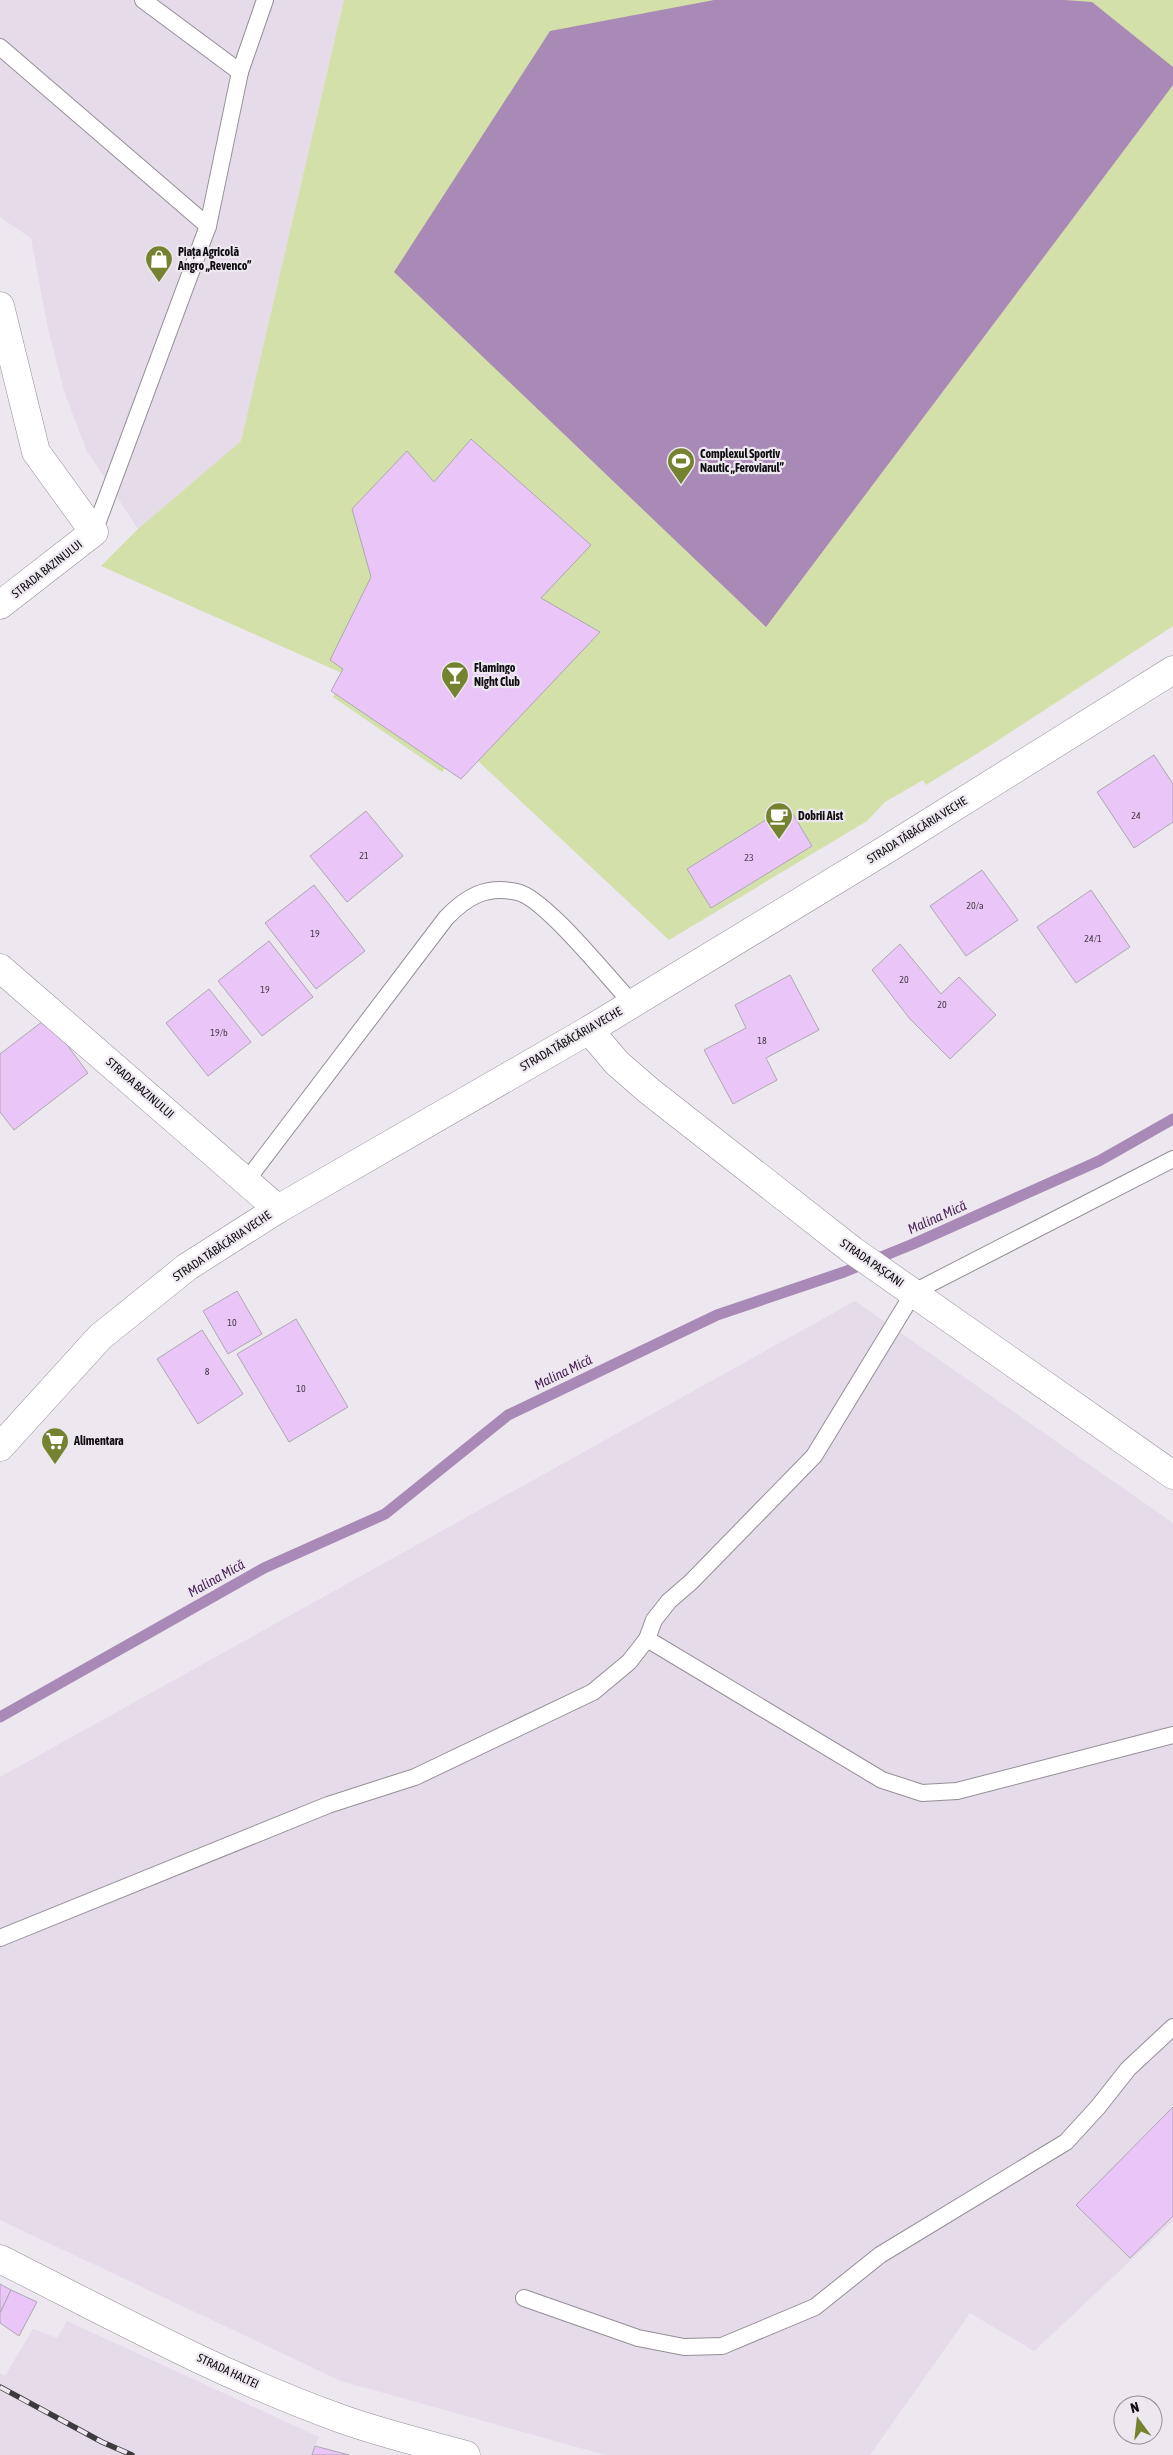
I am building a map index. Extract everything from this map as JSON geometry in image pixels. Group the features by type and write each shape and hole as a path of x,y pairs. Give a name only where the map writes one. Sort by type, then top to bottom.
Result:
{"street":[{"path":"0,306 36,452 94,532"},
{"name":"STRADA BAZINULUI","path":"0,606 94,532"},
{"name":"STRADA TĂBĂCĂRIA VECHE","path":"0,1447 100,1337 188,1267 278,1209 588,1030 887,849 1173,670"},
{"name":"STRADA BAZINULUI","path":"0,968 247,1180 278,1209"},
{"name":"STRADA PAȘCANI","path":"588,1030 617,1063 648,1090 852,1250 1173,1475"},
{"name":"STRADA HALTEI","path":"0,2259 170,2344 291,2400 340,2418 466,2455"}],"lane":[{"path":"143,0 240,72"},
{"path":"94,532 208,226 240,72 265,0"},
{"path":"0,47 208,226"},
{"path":"247,1180 446,918 464,900 490,890 518,892 551,914 632,1003"},
{"path":"0,1938 328,1805 415,1777 594,1692 628,1662 647,1639 654,1620 668,1600 691,1582 814,1456 914,1292 1173,1159"},
{"path":"647,1639 882,1780 922,1794 956,1791 1173,1735"},
{"path":"524,2298 638,2338 684,2347 722,2346 730,2343 815,2307 880,2254 1066,2142 1098,2107 1128,2069 1173,2027"}],"shaded area":[{"name":"Piața Agricolă Angro „Revenco”","path":"0,0 344,0 241,441 138,529 87,451 65,394 48,329 31,238 0,217"},
{"path":"714,0 1065,0 1092,2 1173,67 1173,85 766,627 394,272 550,31"},
{"path":"855,1301 1173,1523 1173,2221 1034,2351 970,2313 870,2455 605,2455 341,2381 0,2220 0,1777"},
{"path":"67,2321 319,2437 315,2446 349,2455 0,2455 0,2373 5,2376 33,2329 57,2338"}],"green space":[{"name":"Complexul Sportiv Nautic „Feroviarul”","path":"344,0 1173,0 1173,626 991,745 926,785 923,780 885,802 867,821 669,940 463,747 442,772 333,697 346,675 101,566 138,529 241,441"}],"building":[{"path":"471,439 591,545 541,598 600,632 461,779 331,691 343,669 330,660 371,577 352,509 407,451 434,482"},
{"path":"1154,755 1173,784 1173,822 1134,848 1097,792"},
{"path":"788,806 812,846 711,908 687,869"},
{"path":"366,811 403,856 347,902 310,856"},
{"path":"982,870 1018,920 966,956 930,906"},
{"path":"314,885 365,951 316,989 265,923"},
{"path":"1091,890 1130,947 1076,983 1037,927"},
{"path":"269,941 313,997 262,1036 218,981"},
{"path":"900,944 941,994 959,977 996,1015 950,1059 910,1019 872,970"},
{"path":"790,975 819,1030 766,1058 777,1080 733,1104 704,1050 746,1028 735,1005"},
{"path":"209,989 251,1042 208,1076 166,1023"},
{"path":"47,1018 88,1073 14,1130 0,1112 0,1054"},
{"path":"237,1291 262,1334 228,1354 203,1311"},
{"path":"296,1319 348,1407 289,1442 237,1354"},
{"path":"202,1330 243,1394 198,1424 157,1359"},
{"path":"1173,2107 1173,2216 1130,2258 1076,2205"},
{"path":"0,2284 11,2290 0,2313"},
{"path":"11,2290 37,2302 19,2336 0,2323 0,2313"},
{"path":"315,2446 349,2455 312,2455"}],"waterway":[{"name":"Malina Mică","path":"0,1717 264,1568 385,1514 508,1415 717,1315 844,1272 913,1244 1099,1161 1173,1119"}],"railway":[{"path":"0,2387 102,2442 132,2455"}],"place":[{"name":"Piața Agricolă Angro „Revenco”","path":"159,283"},
{"name":"Complexul Sportiv Nautic „Feroviarul”","path":"681,485"},
{"name":"Flamingo Night Club","path":"455,699"},
{"name":"Dobrii Aist","path":"779,840"},
{"name":"Alimentara","path":"55,1465"}]}
